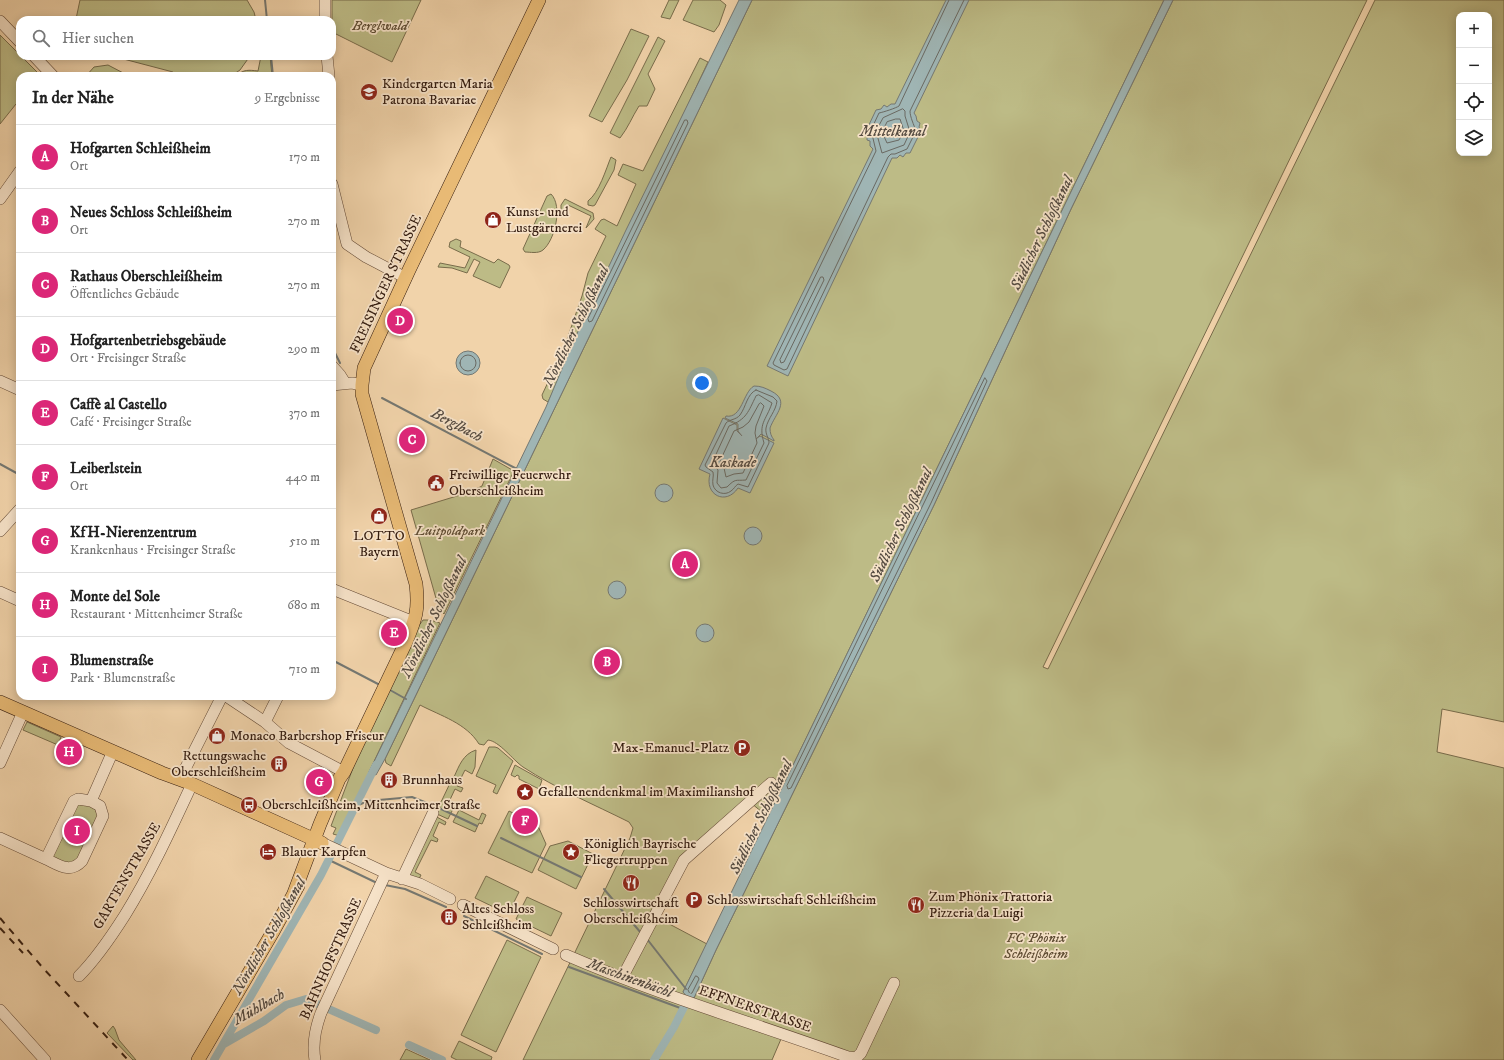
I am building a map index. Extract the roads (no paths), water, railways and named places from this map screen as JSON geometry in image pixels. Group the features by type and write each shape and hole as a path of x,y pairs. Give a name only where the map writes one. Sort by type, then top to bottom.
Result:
{"main road":[{"name":"FREISINGER STRASSE","path":"198,1060 274,930 322,842 332,794 344,772 414,622 418,605 416,584 362,394 364,368 539,0"},
{"path":"0,702 322,842"}],"street":[{"path":"325,0 325,16"},
{"path":"2,27 16,39"},
{"path":"38,60 49,72"},
{"path":"327,60 329,72"},
{"path":"0,199 16,177"},
{"path":"336,200 347,244 366,257 406,278"},
{"path":"336,370 345,383"},
{"path":"0,381 16,388"},
{"path":"336,384 345,383 362,385"},
{"path":"0,531 16,513"},
{"path":"336,591 414,622"},
{"path":"0,592 16,599"},
{"name":"GARTENSTRASSE","path":"79,976 93,962 135,898 161,852 186,782 220,700"},
{"path":"232,700 265,722 290,743 344,772"},
{"path":"265,722 276,700"},
{"path":"0,763 23,712"},
{"path":"91,801 113,751"},
{"path":"622,978 684,860 771,783"},
{"path":"0,838 65,867 75,867 82,861 103,816 100,806 91,801 78,799 74,801 46,858"},
{"path":"402,879 433,813"},
{"path":"322,842 342,853 382,880 402,879 420,884 450,899"},
{"name":"BAHNHOFSTRASSE","path":"315,1060 313,1042 321,1013 382,880"},
{"path":"463,905 553,949"},
{"name":"EFFNERSTRASSE","path":"566,955 622,978 784,1034 848,1058 856,1058 861,1053 894,983"},
{"path":"0,1010 45,1060"}],"water":[{"path":"739,0 752,0 385,759 376,775 369,772 546,407 574,340 626,230"},
{"name":"Mittelkanal","path":"946,0 969,0 914,113 917,121 920,123 919,127 921,131 910,153 906,153 903,157 900,155 897,158 892,158 788,376 767,366 873,149 870,146 870,141 867,140 866,131 876,110 881,109 884,105 887,107 891,104 895,104"},
{"path":"1164,0 1173,0 1071,209 934,505 716,950 694,998 688,998 683,992"},
{"path":"468,351 477,354 480,363 477,372 468,375 459,372 456,363 459,354"},
{"name":"Kaskade","path":"754,386 763,387 771,391 780,399 780,408 770,428 774,441 761,434 756,439 760,436 774,443 750,493 738,488 728,496 717,496 710,488 710,474 699,469 723,418 737,425 737,431 742,436 738,431 738,424 725,418 726,416 731,416 736,413 750,389"},
{"path":"660,484 668,484 673,489 671,500 668,502 660,502 655,497 655,489"},
{"path":"749,527 757,527 762,532 760,543 757,545 749,545 744,540 744,532"},
{"path":"617,581 621,582 625,586 625,594 621,598 617,599 613,598 609,594 608,590 609,586 613,582"},
{"path":"701,624 709,624 714,629 712,640 709,642 701,642 696,637 696,629"}],"waterway":[{"name":"Berglbach","path":"265,0 267,16"},
{"name":"Berglbach","path":"271,60 273,72"},
{"name":"Berglbach","path":"336,355 340,363"},
{"name":"Berglbach","path":"382,398 517,469"},
{"path":"0,464 16,473"},
{"path":"336,662 378,684"},
{"path":"390,690 406,699"},
{"name":"Nördlicher Schloßkanal","path":"214,1060 321,875 376,765"},
{"path":"356,806 368,801 412,797 432,805"},
{"path":"439,808 477,826"},
{"path":"501,838 581,877"},
{"name":"Maschinenbächl","path":"329,860 377,883"},
{"name":"Maschinenbächl","path":"385,885 405,889 446,907"},
{"path":"604,889 641,933"},
{"name":"Maschinenbächl","path":"464,916 542,954"},
{"path":"647,939 686,989"},
{"name":"Maschinenbächl","path":"569,967 683,1009"},
{"name":"Südlicher Schloßkanal","path":"654,1060 674,1027 689,997"},
{"name":"Mühlbach","path":"224,1044 264,1021 286,1005 306,999 376,1030"},
{"name":"Mühlbach","path":"409,1045 442,1060"}],"railway":[{"path":"0,918 43,968 128,1060"},
{"path":"0,928 23,953"}],"place":[{"name":"Kindergarten Maria Patrona Bavariae","path":"369,92"},
{"name":"Kunst- und Lustgärtnerei","path":"493,220"},
{"name":"Hofgartenbetriebsgebäude","path":"400,321"},
{"name":"Rathaus Oberschleißheim","path":"412,440"},
{"name":"Freiwillige Feuerwehr Oberschleißheim","path":"436,483"},
{"name":"LOTTO Bayern","path":"379,516"},
{"name":"Hofgarten Schleißheim","path":"685,564"},
{"name":"Caffè al Castello","path":"394,633"},
{"name":"Neues Schloss Schleißheim","path":"607,662"},
{"name":"Monaco Barbershop Friseur","path":"217,736"},
{"name":"Max-Emanuel-Platz","path":"742,748"},
{"name":"Monte del Sole","path":"69,752"},
{"name":"Rettungswache Oberschleißheim","path":"279,764"},
{"name":"Brunnhaus","path":"389,780"},
{"name":"KfH-Nierenzentrum","path":"319,782"},
{"name":"Gefallenendenkmal im Maximilianshof","path":"525,792"},
{"name":"Oberschleißheim, Mittenheimer Straße","path":"249,805"},
{"name":"Leiberlstein","path":"525,821"},
{"name":"Blumenstraße","path":"77,831"},
{"name":"Blauer Karpfen","path":"268,852"},
{"name":"Königlich Bayrische Fliegertruppen","path":"571,852"},
{"name":"Schlosswirtschaft Oberschleißheim","path":"631,883"},
{"name":"Schlosswirtschaft Schleißheim","path":"694,900"},
{"name":"Zum Phönix Trattoria Pizzeria da Luigi","path":"916,905"},
{"name":"Altes Schloss Schleißheim","path":"449,917"}],"park label":[{"name":"Berglwald","path":"380,26"},
{"name":"Luitpoldpark","path":"450,531"},
{"name":"FC Phönix Schleißheim","path":"1036,946"}]}
